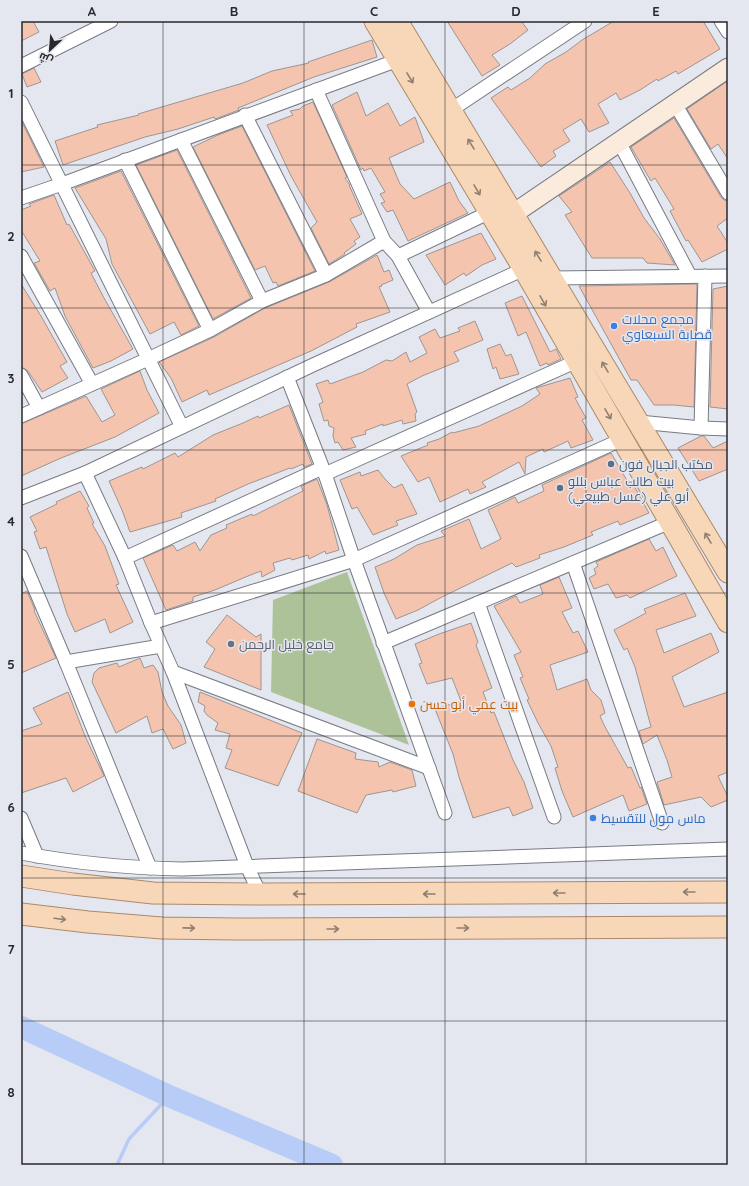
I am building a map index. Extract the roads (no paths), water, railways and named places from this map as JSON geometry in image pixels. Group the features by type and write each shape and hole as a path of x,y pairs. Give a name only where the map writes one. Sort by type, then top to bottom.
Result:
{"main road":[{"path":"375,21 524,269 728,622"},
{"path":"398,21 551,278 726,566"},
{"path":"21,876 153,893 728,892"},
{"path":"21,914 88,922 162,928 214,929 728,927"}],"street":[{"path":"21,66 111,21"},
{"path":"451,110 585,21"},
{"path":"721,21 728,32"},
{"path":"21,198 398,60"},
{"path":"513,214 728,68"},
{"path":"316,90 384,241 398,256 429,312"},
{"path":"21,102 182,427"},
{"path":"675,104 728,193"},
{"path":"245,115 326,275"},
{"path":"181,140 262,302"},
{"path":"619,142 690,276"},
{"path":"125,160 210,330"},
{"path":"398,256 490,212"},
{"path":"21,416 148,360 210,330 262,302 326,275 384,241"},
{"path":"21,256 92,384"},
{"path":"21,498 85,473 287,377 524,269"},
{"path":"701,428 705,276"},
{"path":"551,278 728,276"},
{"path":"126,558 577,361"},
{"path":"21,375 39,408"},
{"path":"287,377 323,471 445,814"},
{"path":"639,422 728,429"},
{"path":"151,623 354,560 623,439"},
{"path":"85,473 126,558 151,623 173,672 246,866 260,894"},
{"path":"384,643 670,522"},
{"path":"21,556 150,868"},
{"path":"573,563 662,823"},
{"path":"478,603 554,817"},
{"path":"66,662 162,646"},
{"path":"173,672 428,768"},
{"path":"21,818 37,856"},
{"path":"21,853 78,863 188,869 728,849"}],"waterway":[{"path":"21,1027 169,1096 332,1165"},
{"path":"117,1165 129,1139 169,1096"}],"place":[{"name":"مجمع محلات قصابة السبعاوي","path":"614,326"},
{"name":"مكتب الجبال فون","path":"611,464"},
{"name":"بيت طالب عباس بللو أبو علي (عسل طبيعي)","path":"560,488"},
{"name":"جامع خليل الرحمن","path":"231,644"},
{"name":"بيت عمي أبو حسن","path":"412,704"},
{"name":"ماس مول للتقسيط","path":"593,818"}]}
